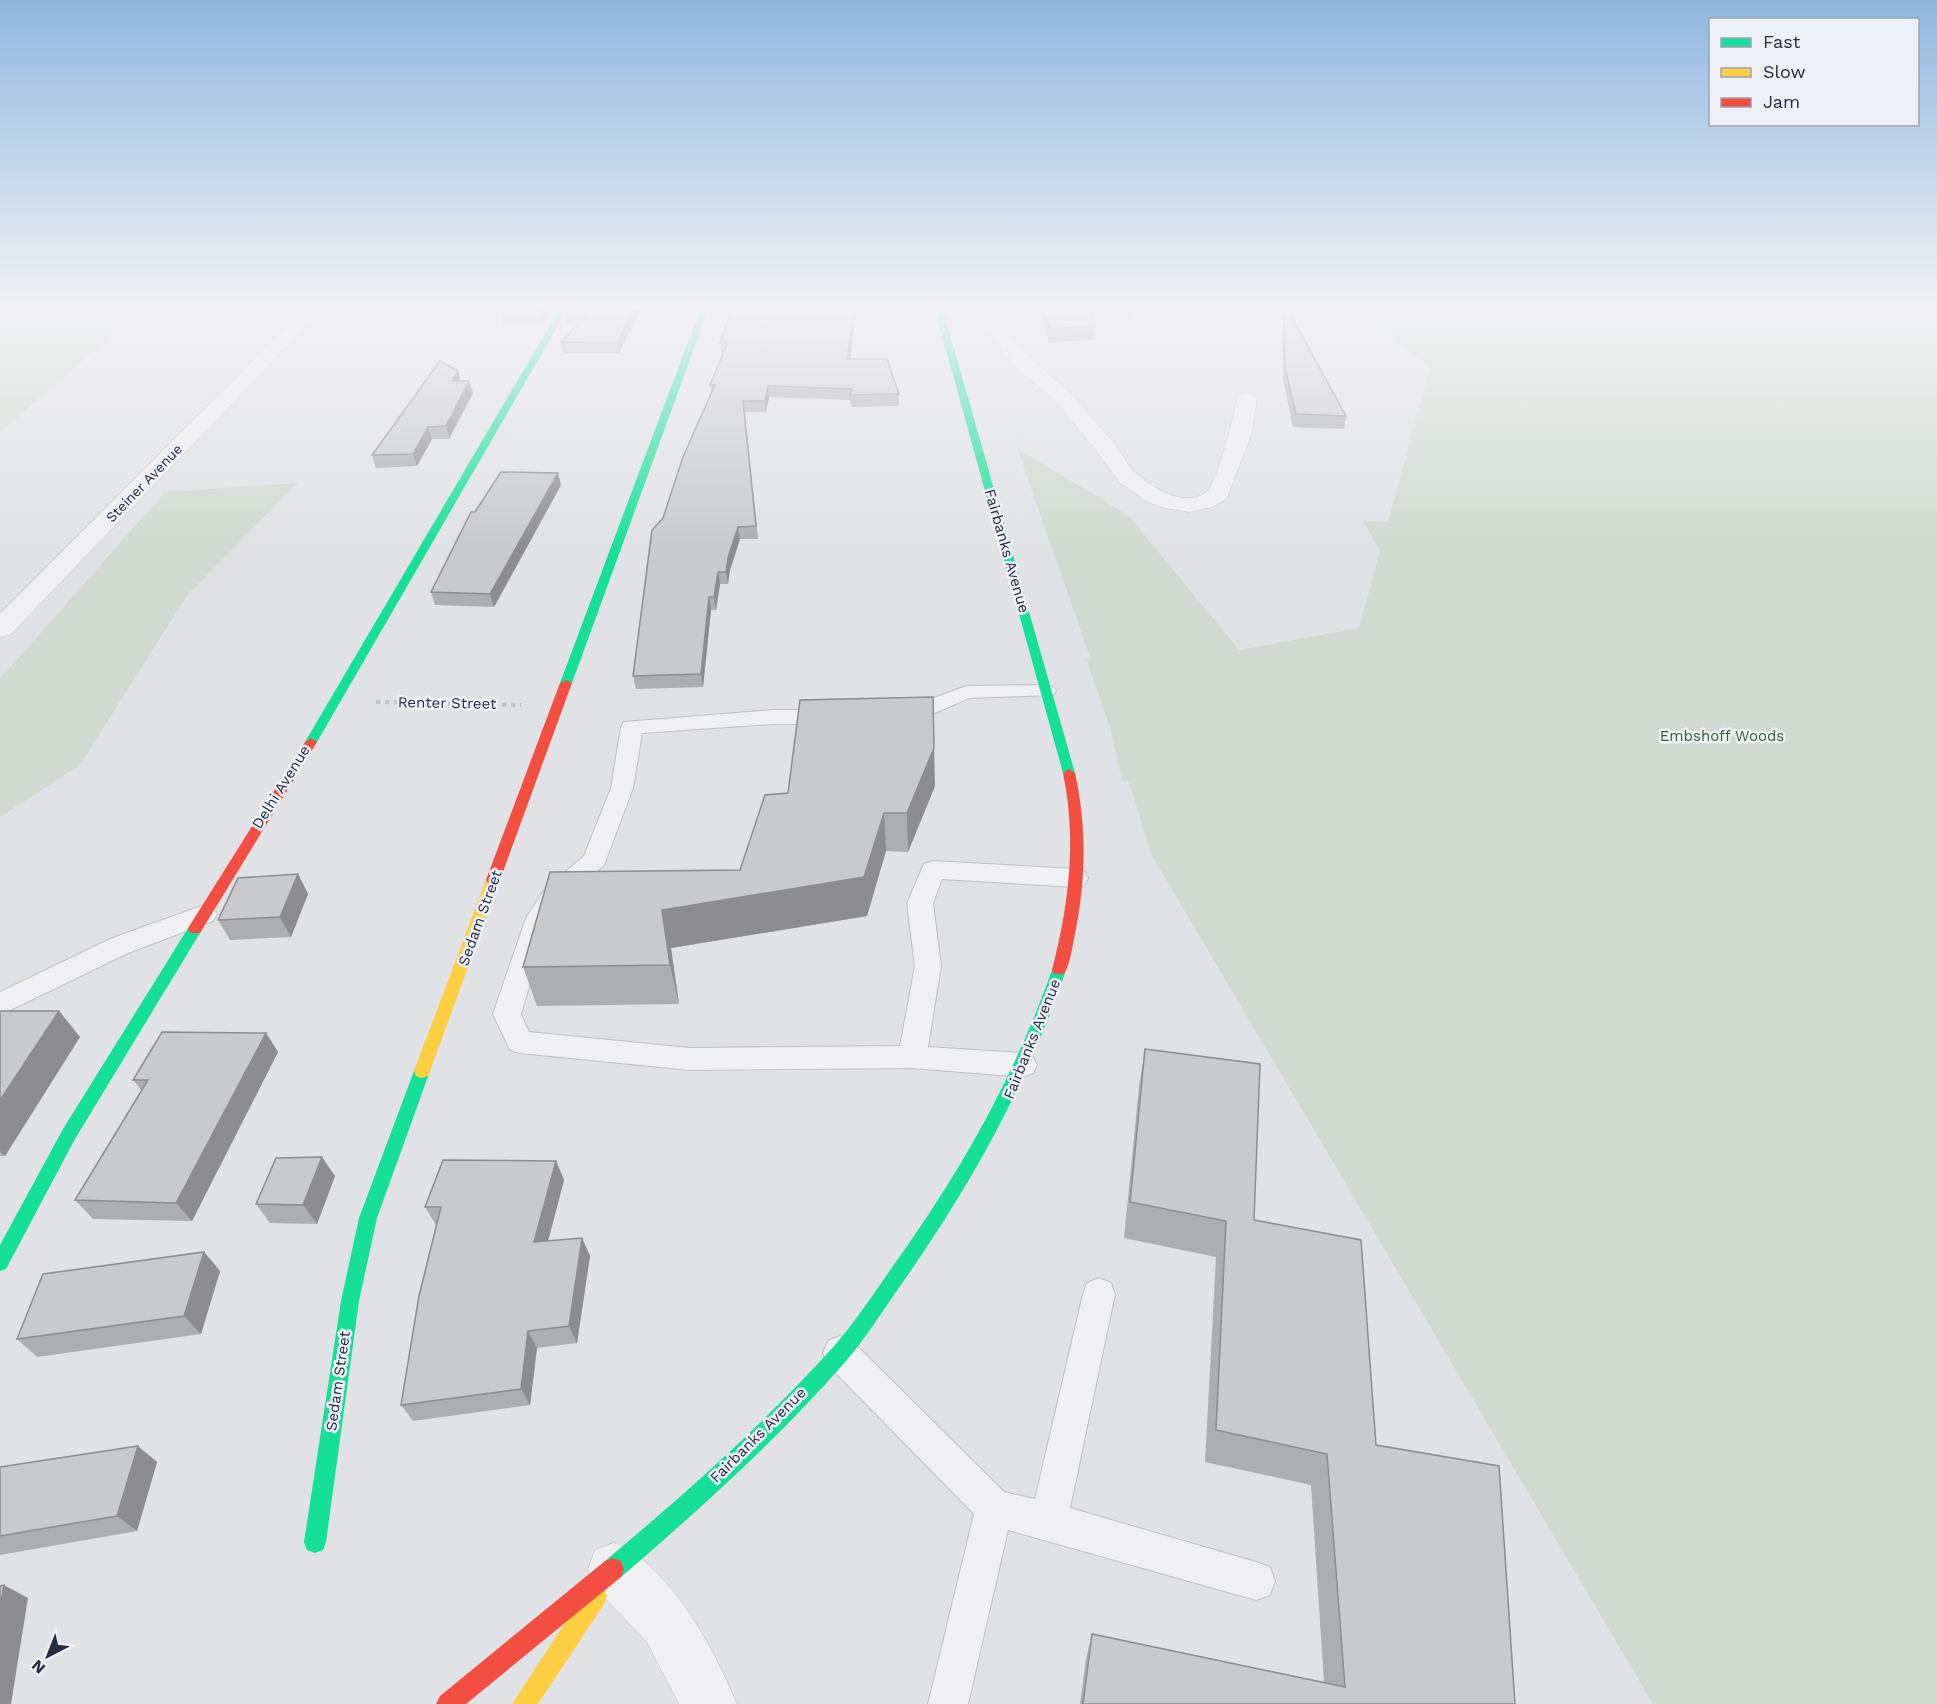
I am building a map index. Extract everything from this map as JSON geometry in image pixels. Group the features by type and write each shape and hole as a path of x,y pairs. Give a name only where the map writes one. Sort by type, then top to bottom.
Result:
{"street":[{"name":"Steiner Avenue","path":"0,629 235,390"},
{"name":"Delhi Avenue","path":"0,1263 69,1134 336,701 516,390"},
{"name":"Sedam Street","path":"315,1542 350,1301 368,1218 675,390"},
{"name":"Fairbanks Avenue","path":"448,1704 614,1569 715,1479 840,1353 907,1263 973,1165 1012,1091 1054,991 1073,915 1078,846 1072,784 961,390"},
{"path":"1054,390 1108,450 1125,476 1160,499 1191,504 1206,502 1221,489 1240,436 1247,399"},
{"name":"Fairbanks Avenue","path":"524,1704 614,1569"},
{"path":"614,1569 666,1623 709,1704"}],"lane":[{"path":"1023,1065 912,1057 690,1059 520,1042 507,1014 535,925 554,895 594,860 622,788 632,727 772,717 911,715 966,692 1046,691"},
{"path":"912,1057 928,966 920,903 933,870 1076,878"},
{"path":"0,1004 119,946 204,914"},
{"path":"1049,1521 1099,1294"},
{"path":"840,1353 994,1508 1049,1521 1256,1581"},
{"path":"948,1704 994,1508"}],"path":[{"name":"Renter Street","path":"336,701 558,705"}],"green space":[{"path":"0,390 49,390 0,432"},
{"name":"Embshoff Woods","path":"1424,390 1937,390 1937,1704 1653,1704 1151,854 1129,782 1122,781 1111,731 1086,658 1090,657 1017,448 1129,516 1239,650 1359,628 1380,551 1363,521 1388,522"},
{"path":"298,483 188,594 80,765 0,817 0,679 165,492"}],"building":[{"path":"419,390 465,390 446,426 428,427 413,454 372,455"},
{"path":"713,390 767,390 765,401 743,401 756,526 738,527 726,572 718,572 714,597 709,597 701,674 633,676 652,530 663,518 683,457"},
{"path":"852,390 897,390 899,394 850,395"},
{"path":"1290,390 1332,390 1346,416 1296,414"},
{"path":"501,472 558,473 490,594 431,592 471,512 475,512"},
{"path":"933,697 934,748 907,813 884,813 864,877 662,910 670,965 523,967 550,872 740,870 765,795 788,793 800,700"},
{"path":"298,874 280,917 218,920 238,878"},
{"path":"0,1011 59,1011 0,1100"},
{"path":"162,1032 266,1033 176,1203 75,1200 148,1080 133,1080"},
{"path":"1145,1049 1260,1064 1254,1220 1361,1240 1376,1445 1499,1466 1515,1704 1083,1704 1092,1634 1345,1687 1327,1454 1216,1430 1226,1221 1130,1202"},
{"path":"322,1157 303,1205 256,1204 276,1158"},
{"path":"443,1160 556,1161 534,1242 582,1238 569,1326 528,1331 521,1389 401,1405 419,1296 441,1207 425,1207"},
{"path":"204,1252 184,1316 17,1339 43,1274"},
{"path":"138,1446 117,1516 0,1536 0,1467"},
{"path":"4,1585 0,1606 0,1586"}],"traffic: fast":[{"path":"311,742 517,390"},
{"path":"566,683 675,390"},
{"path":"961,390 1069,773"},
{"path":"0,1263 69,1134 195,929"},
{"path":"613,1569 759,1438 814,1382 861,1326 945,1207 989,1132 1028,1054 1059,970"},
{"path":"315,1542 350,1301 368,1218 422,1071"}],"traffic: slow":[{"path":"422,1071 493,880"},
{"path":"524,1704 596,1596"}],"traffic: jam":[{"path":"493,880 566,683"},
{"path":"195,929 311,742"},
{"path":"1059,970 1070,922 1077,872 1077,821 1069,773"},
{"path":"448,1704 613,1569"}]}
